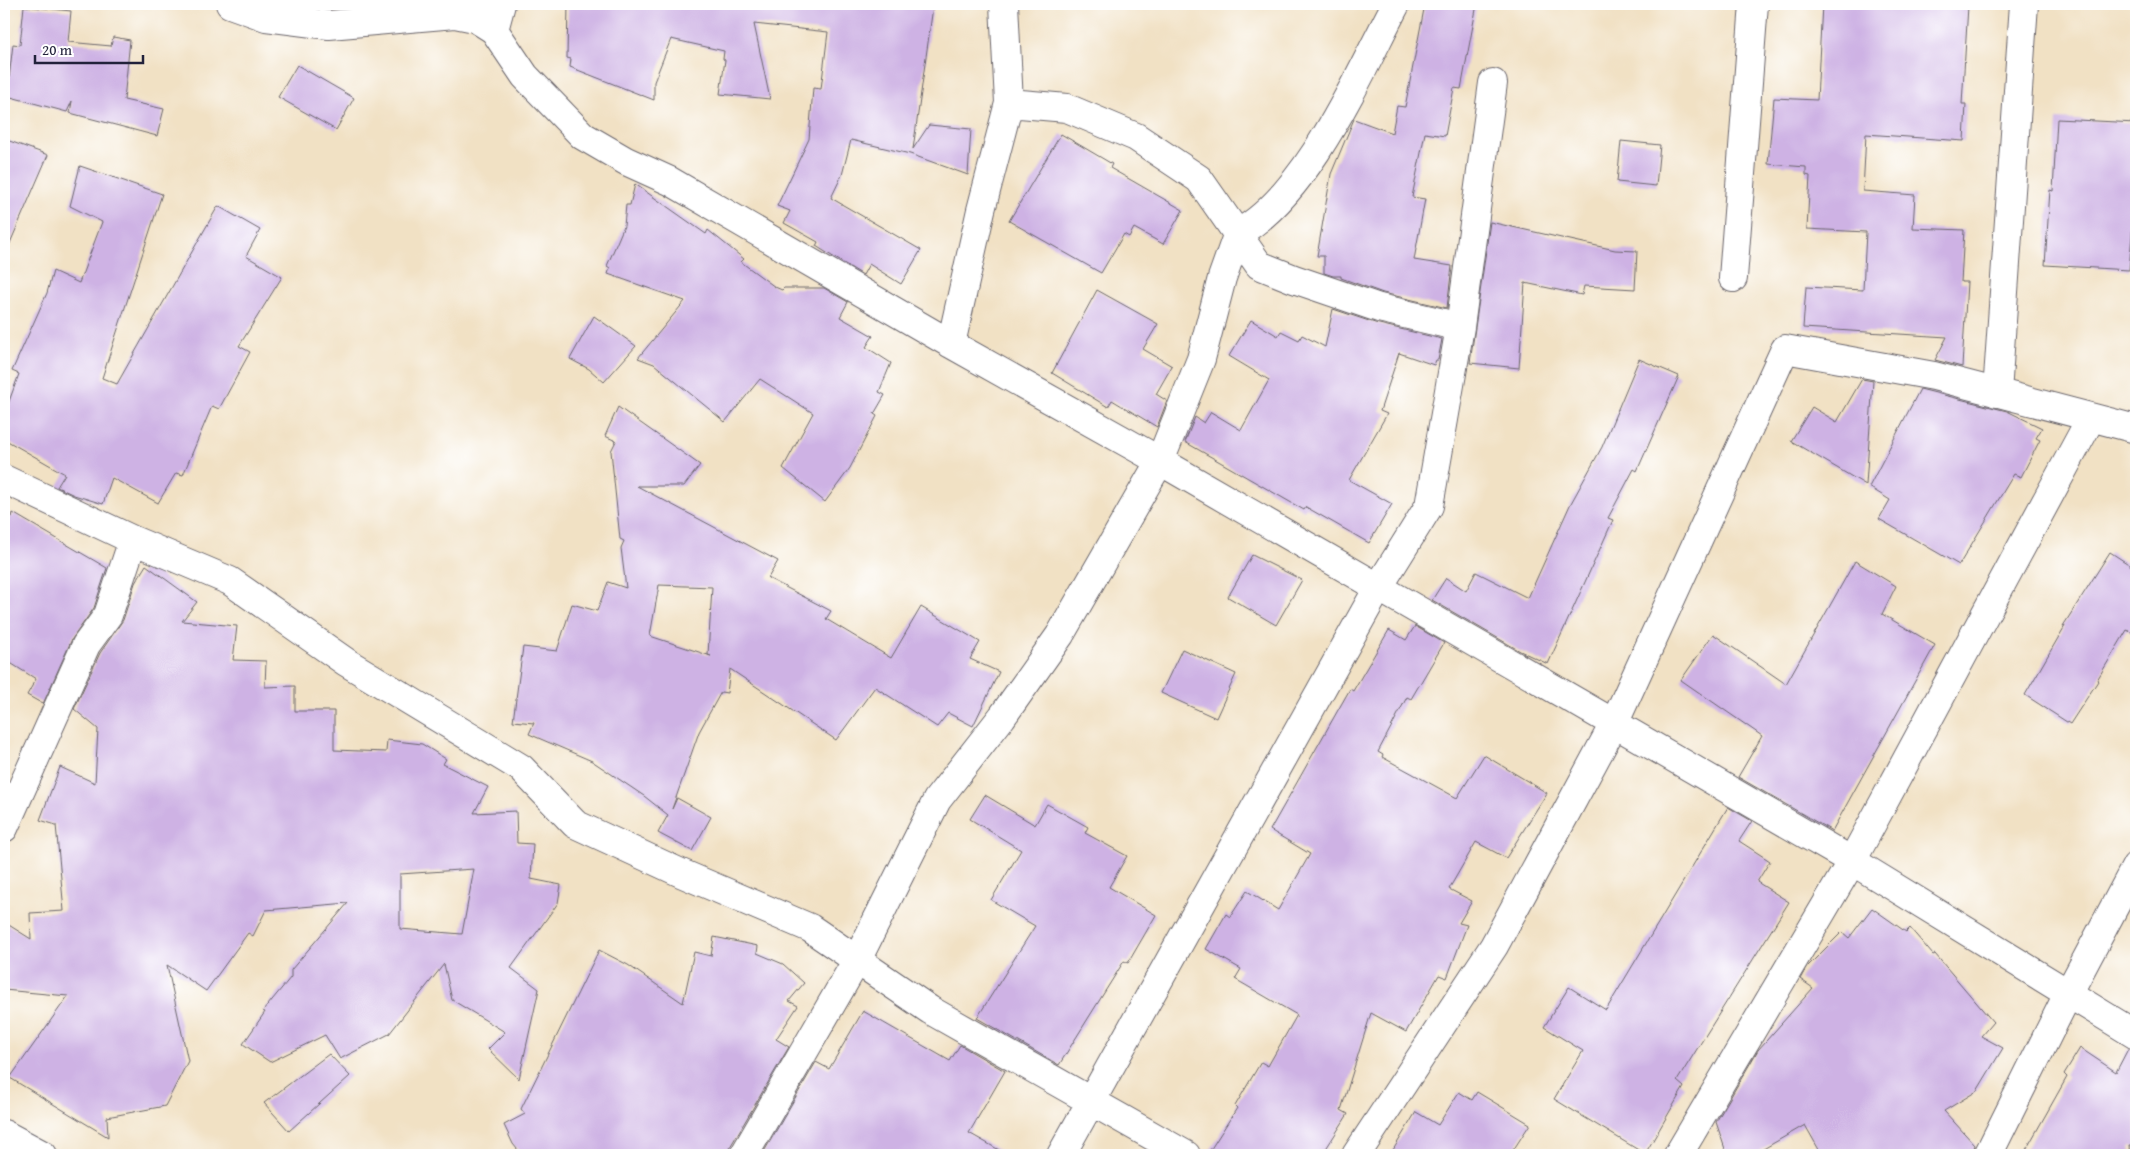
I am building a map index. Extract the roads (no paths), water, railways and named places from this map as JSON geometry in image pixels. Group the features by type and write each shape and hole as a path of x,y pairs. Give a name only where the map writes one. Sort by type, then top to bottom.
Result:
{"street":[{"path":"230,4 266,17 329,25 455,14 475,18 494,30 524,76 583,136 626,161 670,181 951,344 1160,461 1852,861 2136,1035"},
{"path":"494,30 502,4"},
{"path":"951,344 981,210 1009,103 1004,4"},
{"path":"744,1155 858,960 937,800 1002,717 1060,635 1160,461 1202,359 1222,278 1238,233 1255,224 1287,192 1333,124 1396,4"},
{"path":"1733,278 1754,4"},
{"path":"1997,392 2024,4"},
{"path":"1061,1155 1378,588 1429,506 1460,327 1493,83"},
{"path":"1009,103 1067,108 1136,138 1199,179 1260,264 1294,279 1379,308 1460,327"},
{"path":"1356,1155 1494,946 1614,724 1785,349 1934,376 2136,430"},
{"path":"1678,1155 1852,861 2091,418"},
{"path":"4,479 133,540 230,581 346,662 521,768 575,824 681,873 810,928 930,1010 1186,1155"},
{"path":"4,828 86,645 108,615 133,540"},
{"path":"1988,1155 2068,994 2136,866"},
{"path":"4,1134 43,1155"}]}
